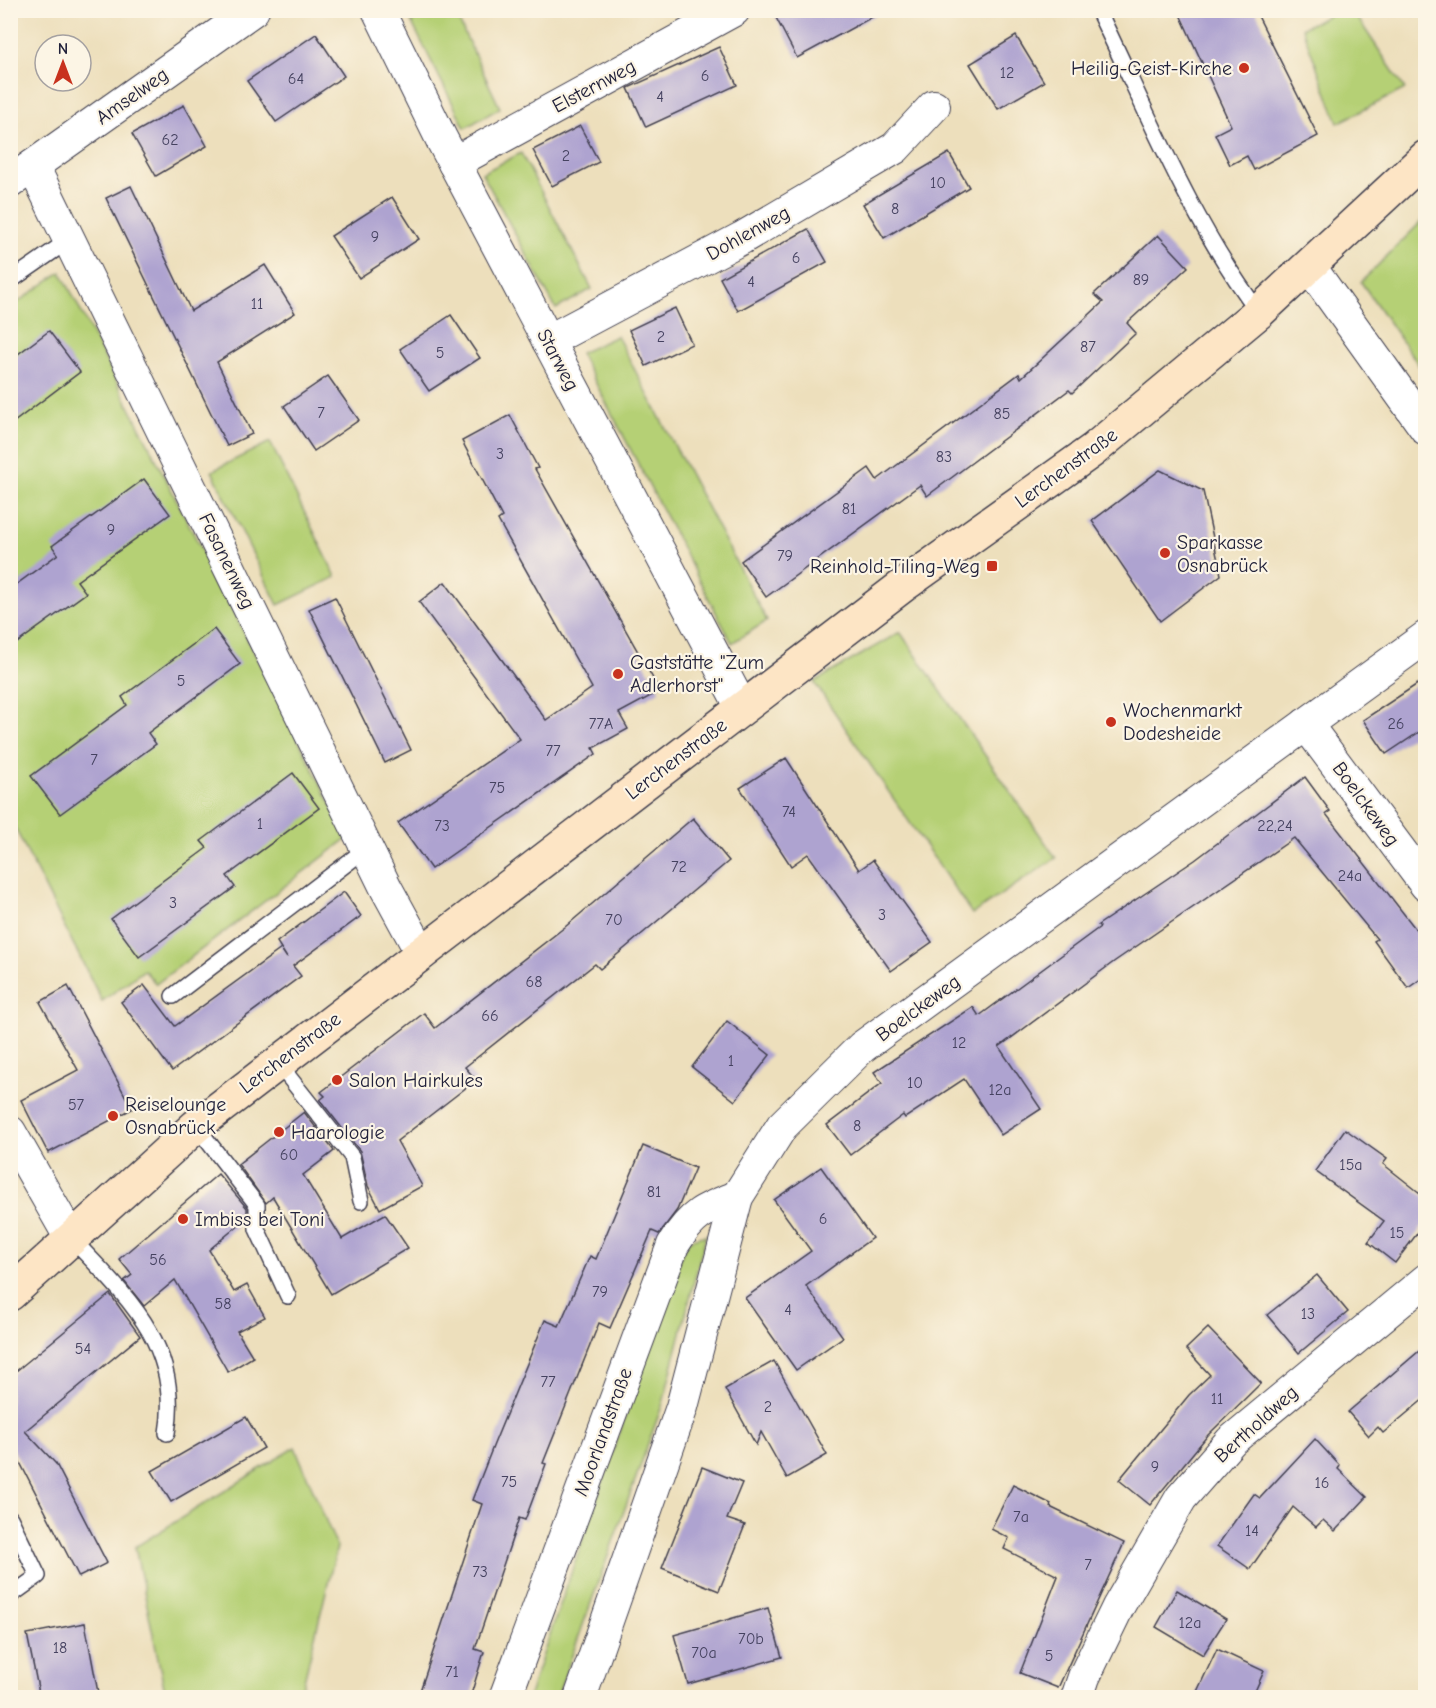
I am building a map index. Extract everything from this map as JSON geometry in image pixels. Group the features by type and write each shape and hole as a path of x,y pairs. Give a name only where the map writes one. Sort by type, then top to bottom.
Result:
{"street":[{"name":"Amselweg","path":"22,174 253,10"},
{"name":"Starweg","path":"378,10 454,163 742,708"},
{"name":"Elsternweg","path":"454,163 734,10"},
{"name":"Dohlenweg","path":"548,341 742,238 895,148 934,106"},
{"name":"Lerchenstraße","path":"10,1294 70,1237 196,1126 277,1062 422,954 905,584 1093,450 1310,267 1425,157"},
{"name":"Fasanenweg","path":"22,174 69,240 367,848 422,954"},
{"path":"1310,267 1425,429"},
{"name":"Boelckeweg","path":"580,1698 682,1407 737,1197 782,1126 862,1047 1425,637"},
{"name":"Boelckeweg","path":"1306,724 1425,885"},
{"path":"10,1132 70,1237"},
{"name":"Moorlandstraße","path":"505,1698 673,1245 687,1222 703,1210 737,1197"},
{"name":"Bertholdweg","path":"1077,1698 1084,1677 1118,1607 1181,1498 1231,1441 1425,1280"}],"lane":[{"path":"1098,10 1208,235 1234,279 1259,312"},
{"path":"10,281 69,240"},
{"path":"173,996 367,848"},
{"path":"277,1062 352,1157 361,1202"},
{"path":"196,1126 257,1205 257,1229 288,1296"},
{"path":"70,1237 132,1303 163,1357 171,1407 167,1434"},
{"path":"10,1518 38,1576 10,1596"}],"green space":[{"path":"406,11 454,11 500,108 465,128"},
{"path":"1338,11 1353,11 1405,89 1338,123 1302,28"},
{"path":"521,153 592,289 556,309 482,173"},
{"path":"1425,218 1425,374 1361,282"},
{"path":"61,272 348,838 156,984 144,970 102,1001 11,820 11,307"},
{"path":"617,336 767,621 732,643 580,353"},
{"path":"270,442 336,577 278,605 212,471"},
{"path":"900,632 1056,858 972,914 814,682"},
{"path":"706,1235 663,1403 557,1697 528,1698 680,1258 689,1240"},
{"path":"295,1447 337,1547 300,1697 166,1697 135,1547"}],"building":[{"path":"772,10 885,10 797,58"},
{"name":"Heilig-Geist-Kirche","path":"1178,10 1255,10 1318,136 1254,170 1247,156 1230,165 1215,134 1231,126"},
{"path":"316,34 344,76 276,122 247,81"},
{"path":"1016,36 1044,82 998,109 970,64"},
{"path":"719,47 737,85 646,127 628,88"},
{"path":"184,105 207,146 156,176 132,134"},
{"path":"580,126 599,162 552,186 533,150"},
{"path":"949,153 969,187 884,238 863,204"},
{"path":"131,186 191,311 265,265 295,313 217,362 252,434 227,446 106,198"},
{"path":"392,197 419,239 359,278 331,236"},
{"path":"808,229 827,262 738,311 720,278"},
{"path":"1158,235 1188,267 1127,323 1136,333 1072,393 1069,390 927,496 920,485 766,597 741,561 869,468 877,480 1019,374 1021,378 1103,302 1094,294"},
{"path":"675,308 692,344 646,366 629,330"},
{"path":"451,315 480,358 429,391 400,349"},
{"path":"49,331 80,372 10,425 10,360"},
{"path":"328,376 359,420 314,451 284,406"},
{"path":"510,415 538,468 535,469 660,691 619,713 628,729 593,748 596,754 431,869 398,823 520,739 419,602 445,582 546,720 592,688 498,520 502,517 462,441"},
{"name":"Sparkasse Osnabrück","path":"1160,470 1203,491 1221,575 1160,621 1092,521"},
{"path":"144,479 170,514 77,581 86,593 10,648 10,589 58,554 52,546"},
{"path":"335,597 411,750 385,763 309,609"},
{"path":"214,629 240,664 148,733 156,744 60,814 31,776 127,705 122,697"},
{"path":"1425,679 1425,728 1386,754 1363,720"},
{"path":"786,758 859,870 873,860 932,942 891,971 808,854 791,866 740,788"},
{"path":"293,773 319,808 227,876 235,887 139,957 111,919 207,848 201,841"},
{"path":"1305,777 1330,811 1326,814 1425,941 1425,976 1408,988 1374,941 1377,939 1294,838 1115,961 999,1047 1041,1109 1001,1135 964,1079 905,1118 903,1115 850,1155 827,1125 882,1083 874,1072 973,1007 979,1016 1100,927 1098,925 1195,860"},
{"path":"693,818 729,861 600,969 595,964 465,1067 476,1080 397,1141 422,1186 380,1209 368,1186 360,1151 320,1100 325,1096 321,1092 424,1013 435,1028 565,927"},
{"path":"344,892 361,916 293,966 301,976 172,1071 121,1002 144,985 175,1026 281,949 287,958 277,942"},
{"path":"68,986 132,1109 48,1153 21,1100 78,1070 40,1002"},
{"path":"727,1021 770,1055 735,1101 692,1067"},
{"path":"304,1112 334,1151 303,1175 342,1239 385,1214 408,1248 331,1294 273,1197 266,1203 238,1164"},
{"path":"1345,1129 1387,1159 1383,1164 1425,1197 1425,1223 1395,1263 1368,1242 1384,1221 1315,1171"},
{"path":"643,1146 695,1168 677,1210 659,1234 652,1231 610,1328 599,1323 543,1463 546,1464 525,1520 519,1518 475,1649 484,1652 470,1698 441,1698 420,1691 482,1504 472,1500 494,1444 545,1320 559,1326 590,1256 596,1259"},
{"path":"821,1167 872,1238 806,1286 843,1337 796,1370 745,1298 811,1251 774,1200"},
{"path":"218,1174 247,1208 247,1218 209,1250 234,1292 247,1285 265,1317 237,1331 253,1357 228,1372 175,1280 144,1306 124,1281 132,1275 119,1259"},
{"path":"1317,1275 1348,1312 1299,1353 1267,1315"},
{"path":"110,1294 140,1336 25,1431 56,1464 107,1563 79,1577 10,1443 10,1376"},
{"path":"1208,1328 1261,1383 1208,1435 1150,1505 1119,1480 1189,1395 1210,1375 1186,1349"},
{"path":"1425,1346 1425,1398 1383,1433 1378,1427 1369,1436 1348,1412"},
{"path":"774,1361 827,1455 787,1478 761,1432 756,1445 725,1389"},
{"path":"246,1417 264,1448 171,1502 152,1471"},
{"path":"1315,1439 1340,1466 1338,1469 1367,1497 1335,1531 1323,1520 1316,1527 1293,1507 1250,1569 1217,1546 1254,1494 1260,1498"},
{"path":"702,1467 742,1483 727,1519 745,1525 719,1591 662,1568"},
{"path":"1013,1485 1051,1504 1050,1507 1124,1543 1058,1688 1020,1673 1058,1576 1004,1549 1009,1538 991,1529"},
{"path":"1177,1590 1226,1619 1203,1655 1156,1627"},
{"path":"768,1608 782,1657 688,1684 674,1635"},
{"path":"85,1623 99,1698 40,1698 27,1634"},
{"path":"1217,1649 1264,1671 1252,1698 1194,1698"}],"place":[{"name":"Heilig-Geist-Kirche","path":"1244,68"},
{"name":"Sparkasse Osnabrück","path":"1165,553"},
{"name":"Reinhold-Tiling-Weg","path":"992,566"},
{"name":"Gaststätte \"Zum Adlerhorst\"","path":"618,674"},
{"name":"Wochenmarkt Dodesheide","path":"1111,722"},
{"name":"Salon Hairkules","path":"337,1080"},
{"name":"Reiselounge Osnabrück","path":"113,1116"},
{"name":"Haarologie","path":"279,1132"},
{"name":"Imbiss bei Toni","path":"183,1219"}]}
